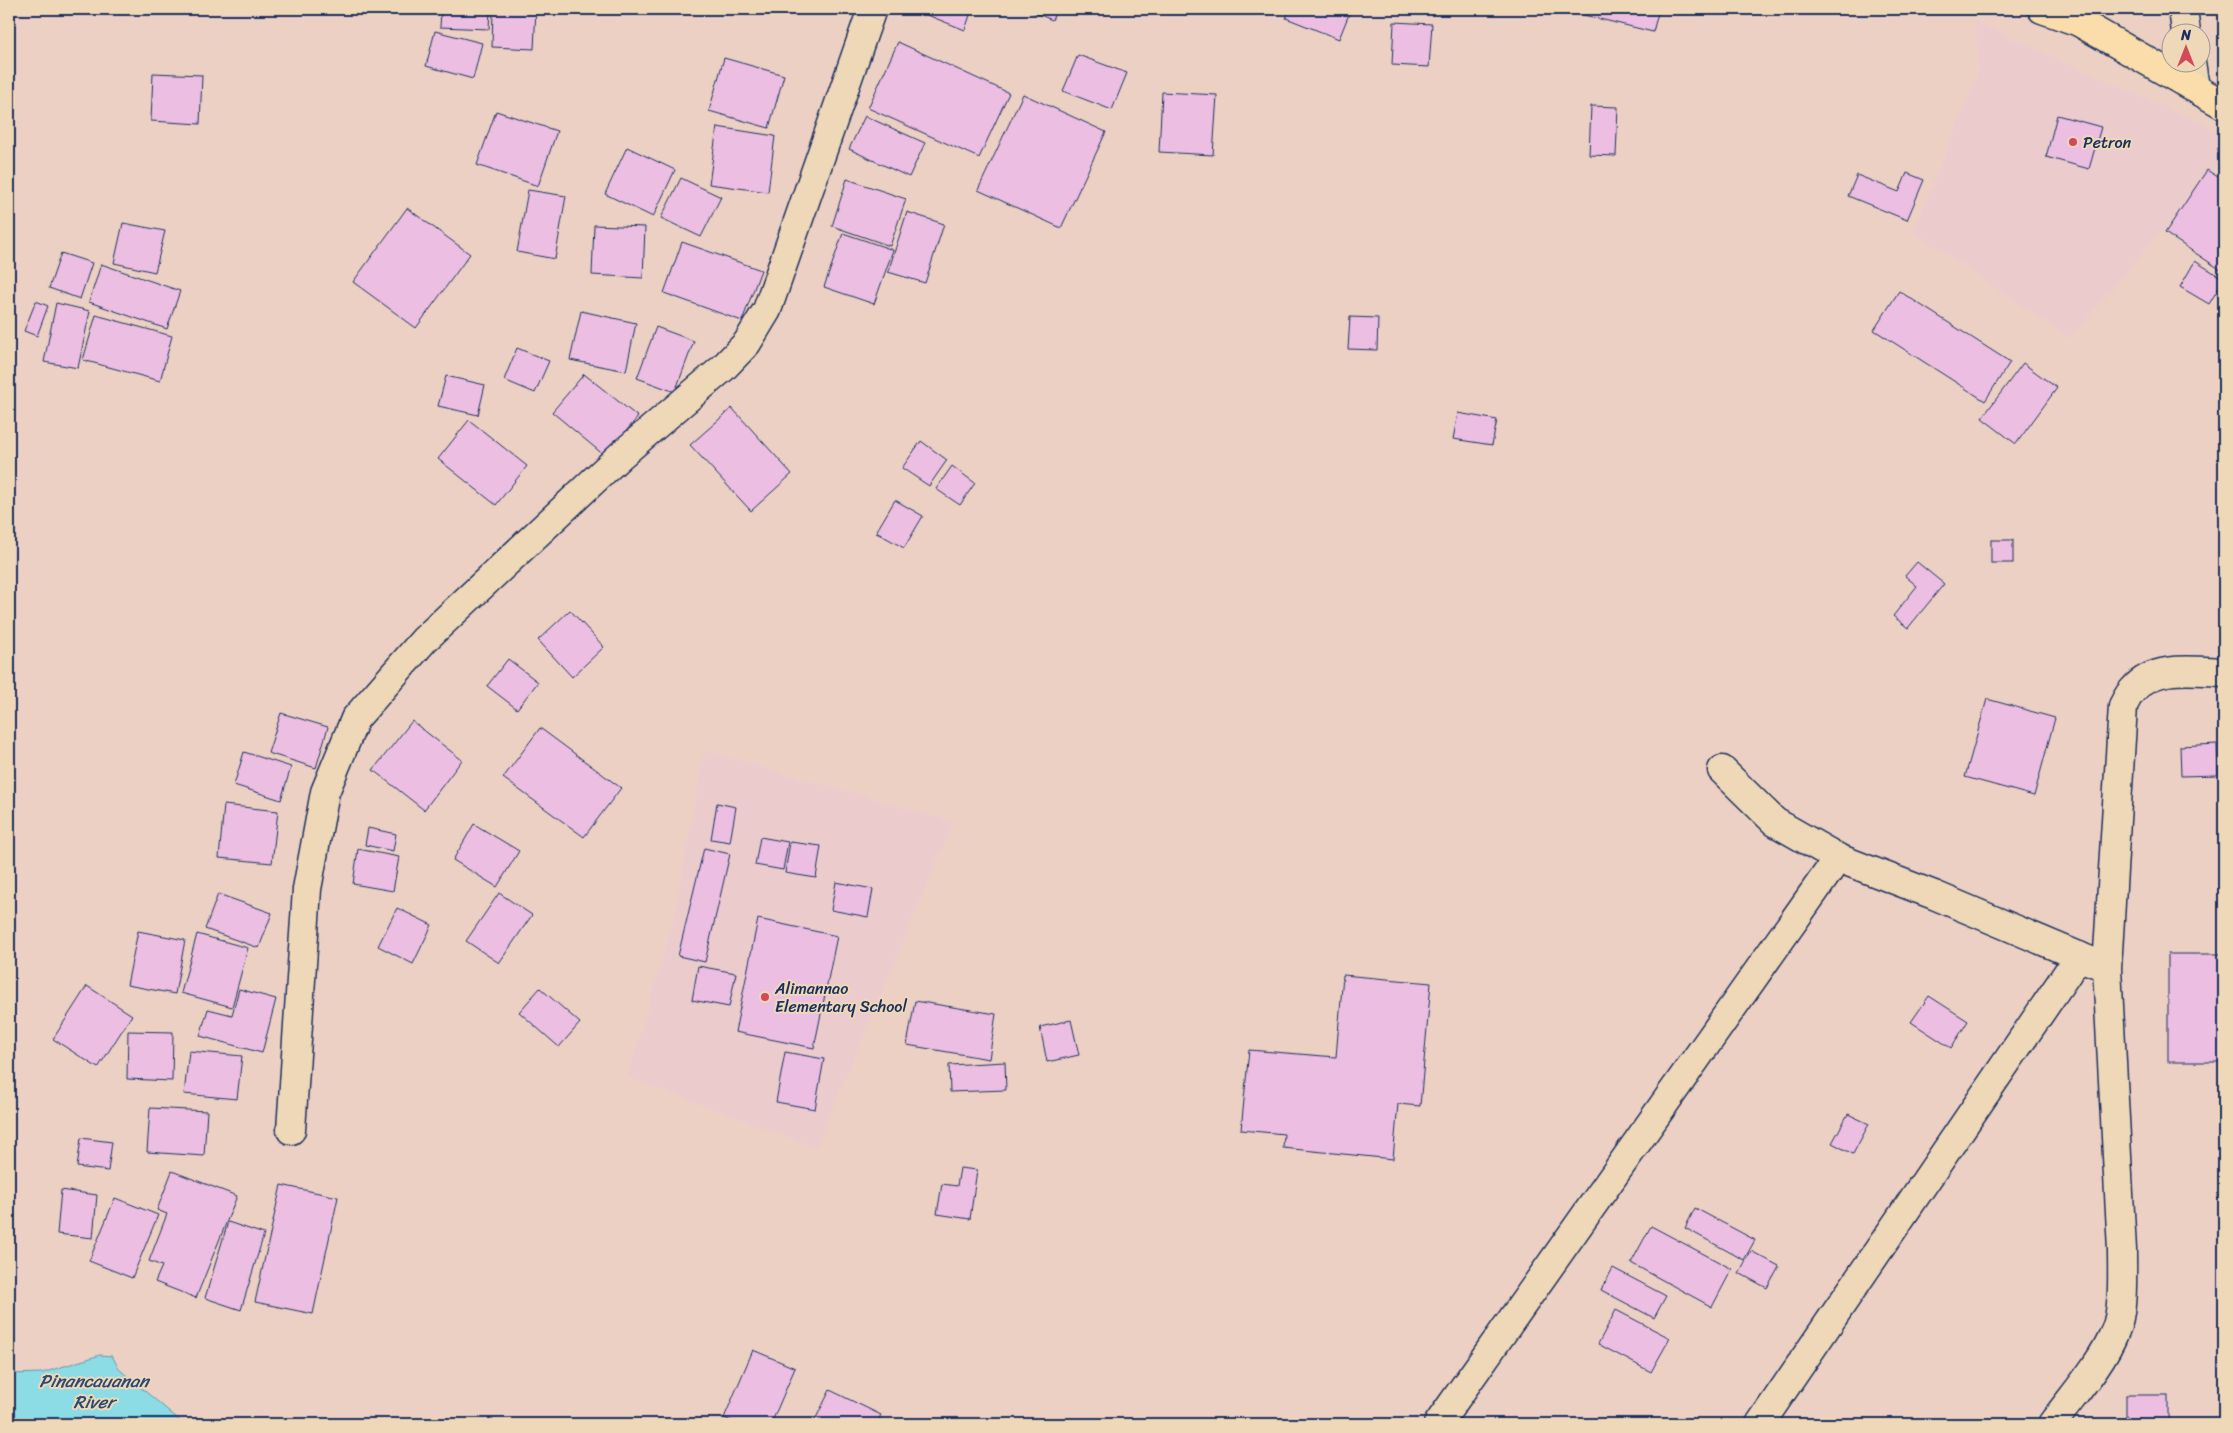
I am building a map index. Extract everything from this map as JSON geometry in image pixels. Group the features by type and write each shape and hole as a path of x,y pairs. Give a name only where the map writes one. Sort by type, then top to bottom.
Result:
{"highway":[{"path":"2042,9 2079,22 2193,75 2224,105"}],"street":[{"path":"290,1130 307,889 325,792 356,719 424,640 621,455 723,368 747,343 767,310 872,9"},
{"path":"2183,9 2185,22"},
{"path":"2052,1424 2098,1360 2116,1330 2122,1290 2122,1250 2107,968 2123,706 2134,688 2150,676 2178,671 2224,672"},
{"path":"1722,770 1775,822 1838,858 1934,895 2107,968"},
{"path":"1438,1424 1838,858"},
{"path":"1760,1424 2079,956"}],"shaded area":[{"path":"1975,21 2224,133 2224,158 2070,339 1913,232 1978,73"},
{"name":"Alimannao Elementary School","path":"704,750 954,822 816,1148 627,1077 674,918"}],"water":[{"name":"Pinancauanan River","path":"100,1355 112,1356 120,1370 184,1424 9,1424 9,1374 42,1373"}],"building":[{"path":"441,9 490,9 489,29 440,27"},
{"path":"493,9 536,9 534,49 492,47"},
{"path":"912,9 972,9 965,30"},
{"path":"1026,9 1057,9 1052,20"},
{"path":"1290,9 1351,9 1339,39 1286,18"},
{"path":"1559,9 1659,9 1653,32"},
{"path":"1394,22 1432,24 1429,67 1392,65"},
{"path":"435,31 482,43 473,79 426,66"},
{"path":"898,42 1009,93 979,158 868,108"},
{"path":"1078,55 1127,73 1112,110 1063,91"},
{"path":"724,58 784,75 769,128 709,111"},
{"path":"153,73 202,75 200,124 151,121"},
{"path":"1162,92 1217,95 1213,155 1159,152"},
{"path":"1023,94 1106,132 1061,228 978,190"},
{"path":"1591,106 1618,107 1616,156 1589,155"},
{"path":"496,111 557,131 538,186 477,165"},
{"name":"Petron","path":"2057,115 2101,127 2089,169 2046,157"},
{"path":"865,116 925,143 909,177 849,149"},
{"path":"717,127 775,136 768,192 709,184"},
{"path":"627,147 675,170 653,217 605,194"},
{"path":"2207,170 2224,181 2224,272 2165,233"},
{"path":"1907,173 1924,180 1907,220 1848,196 1857,175 1899,192"},
{"path":"681,178 721,197 701,237 661,218"},
{"path":"847,179 906,199 890,246 832,226"},
{"path":"528,190 566,196 555,259 517,252"},
{"path":"407,208 470,254 416,328 353,282"},
{"path":"907,212 944,224 925,283 888,272"},
{"path":"123,223 165,231 155,272 114,263"},
{"path":"594,225 645,227 643,278 592,275"},
{"path":"843,233 893,250 874,304 824,287"},
{"path":"682,242 761,270 742,321 664,293"},
{"path":"61,253 92,263 80,299 49,288"},
{"path":"2195,261 2224,279 2209,304 2180,287"},
{"path":"101,264 180,291 167,329 89,302"},
{"path":"1899,291 2010,362 1985,401 1874,330"},
{"path":"36,301 48,306 37,336 24,331"},
{"path":"56,303 90,311 78,368 44,362"},
{"path":"581,311 636,323 626,371 570,360"},
{"path":"96,315 172,336 160,381 83,360"},
{"path":"1350,317 1378,318 1377,350 1348,349"},
{"path":"656,327 694,341 675,392 637,378"},
{"path":"517,348 549,361 535,393 504,380"},
{"path":"2023,363 2057,388 2016,444 1982,418"},
{"path":"584,374 638,417 605,456 552,412"},
{"path":"446,376 485,385 478,415 438,406"},
{"path":"732,408 792,474 751,511 690,445"},
{"path":"1458,413 1497,420 1492,445 1453,439"},
{"path":"469,420 527,466 496,505 438,459"},
{"path":"921,441 947,460 929,486 902,468"},
{"path":"952,466 975,483 960,505 936,489"},
{"path":"895,500 923,516 904,548 876,532"},
{"path":"1991,540 2013,540 2013,563 1991,563"},
{"path":"1917,562 1944,584 1908,628 1893,616 1917,586 1905,576"},
{"path":"570,610 604,647 572,677 538,640"},
{"path":"508,659 538,682 517,709 487,686"},
{"path":"1987,699 2055,718 2034,796 1965,777"},
{"path":"281,713 328,727 316,768 268,753"},
{"path":"412,721 462,760 424,810 373,770"},
{"path":"540,728 621,788 584,837 503,778"},
{"path":"2217,744 2218,775 2181,776 2180,746"},
{"path":"244,752 291,767 281,800 234,785"},
{"path":"717,803 736,807 730,842 711,839"},
{"path":"224,805 278,811 272,863 219,858"},
{"path":"474,824 519,851 497,887 453,860"},
{"path":"368,828 396,834 393,851 365,845"},
{"path":"760,837 788,842 783,870 755,865"},
{"path":"790,842 821,846 816,878 785,873"},
{"path":"704,848 730,854 705,962 678,956"},
{"path":"358,849 399,857 393,891 353,884"},
{"path":"836,882 873,889 868,917 831,910"},
{"path":"499,893 532,915 499,963 466,941"},
{"path":"218,894 272,913 259,948 205,929"},
{"path":"397,908 432,925 413,964 378,946"},
{"path":"758,919 837,936 814,1048 735,1032"},
{"path":"138,931 185,940 175,994 127,985"},
{"path":"197,934 248,948 232,1007 181,993"},
{"path":"2168,954 2224,954 2224,1062 2168,1062"},
{"path":"698,966 736,973 729,1007 692,1000"},
{"path":"1343,975 1431,983 1420,1106 1398,1104 1393,1159 1283,1148 1284,1134 1241,1130 1249,1050 1336,1057"},
{"path":"87,986 132,1015 98,1068 53,1039"},
{"path":"540,988 580,1023 559,1047 519,1012"},
{"path":"239,989 276,999 262,1053 200,1036 208,1009 232,1015"},
{"path":"1929,996 1968,1021 1951,1048 1911,1022"},
{"path":"915,1001 996,1014 989,1059 907,1045"},
{"path":"1071,1020 1079,1055 1047,1062 1040,1027"},
{"path":"128,1031 173,1032 172,1081 127,1079"},
{"path":"189,1051 242,1056 237,1099 184,1094"},
{"path":"785,1052 824,1059 815,1109 776,1102"},
{"path":"1005,1062 1006,1090 950,1092 949,1065"},
{"path":"150,1108 207,1111 204,1156 147,1152"},
{"path":"1848,1114 1869,1124 1853,1154 1832,1143"},
{"path":"81,1138 112,1142 108,1171 77,1167"},
{"path":"960,1168 977,1170 970,1219 937,1214 942,1184 957,1186"},
{"path":"172,1171 237,1196 196,1298 155,1282 162,1266 149,1261 167,1214 157,1210"},
{"path":"281,1185 338,1197 313,1314 255,1302"},
{"path":"61,1190 97,1195 93,1238 57,1234"},
{"path":"115,1198 158,1215 132,1278 89,1261"},
{"path":"1695,1208 1755,1240 1744,1260 1685,1228"},
{"path":"228,1222 264,1234 241,1310 205,1298"},
{"path":"1651,1226 1732,1269 1712,1307 1631,1263"},
{"path":"1751,1251 1779,1266 1767,1288 1739,1273"},
{"path":"1613,1268 1666,1296 1654,1318 1601,1290"},
{"path":"1616,1310 1670,1338 1651,1372 1598,1344"},
{"path":"753,1350 795,1368 771,1424 739,1424 724,1418"},
{"path":"830,1390 881,1415 876,1424 813,1424"},
{"path":"2126,1395 2168,1395 2168,1424 2126,1424"}],"place":[{"name":"Petron","path":"2073,142"},
{"name":"Alimannao Elementary School","path":"765,997"}]}
